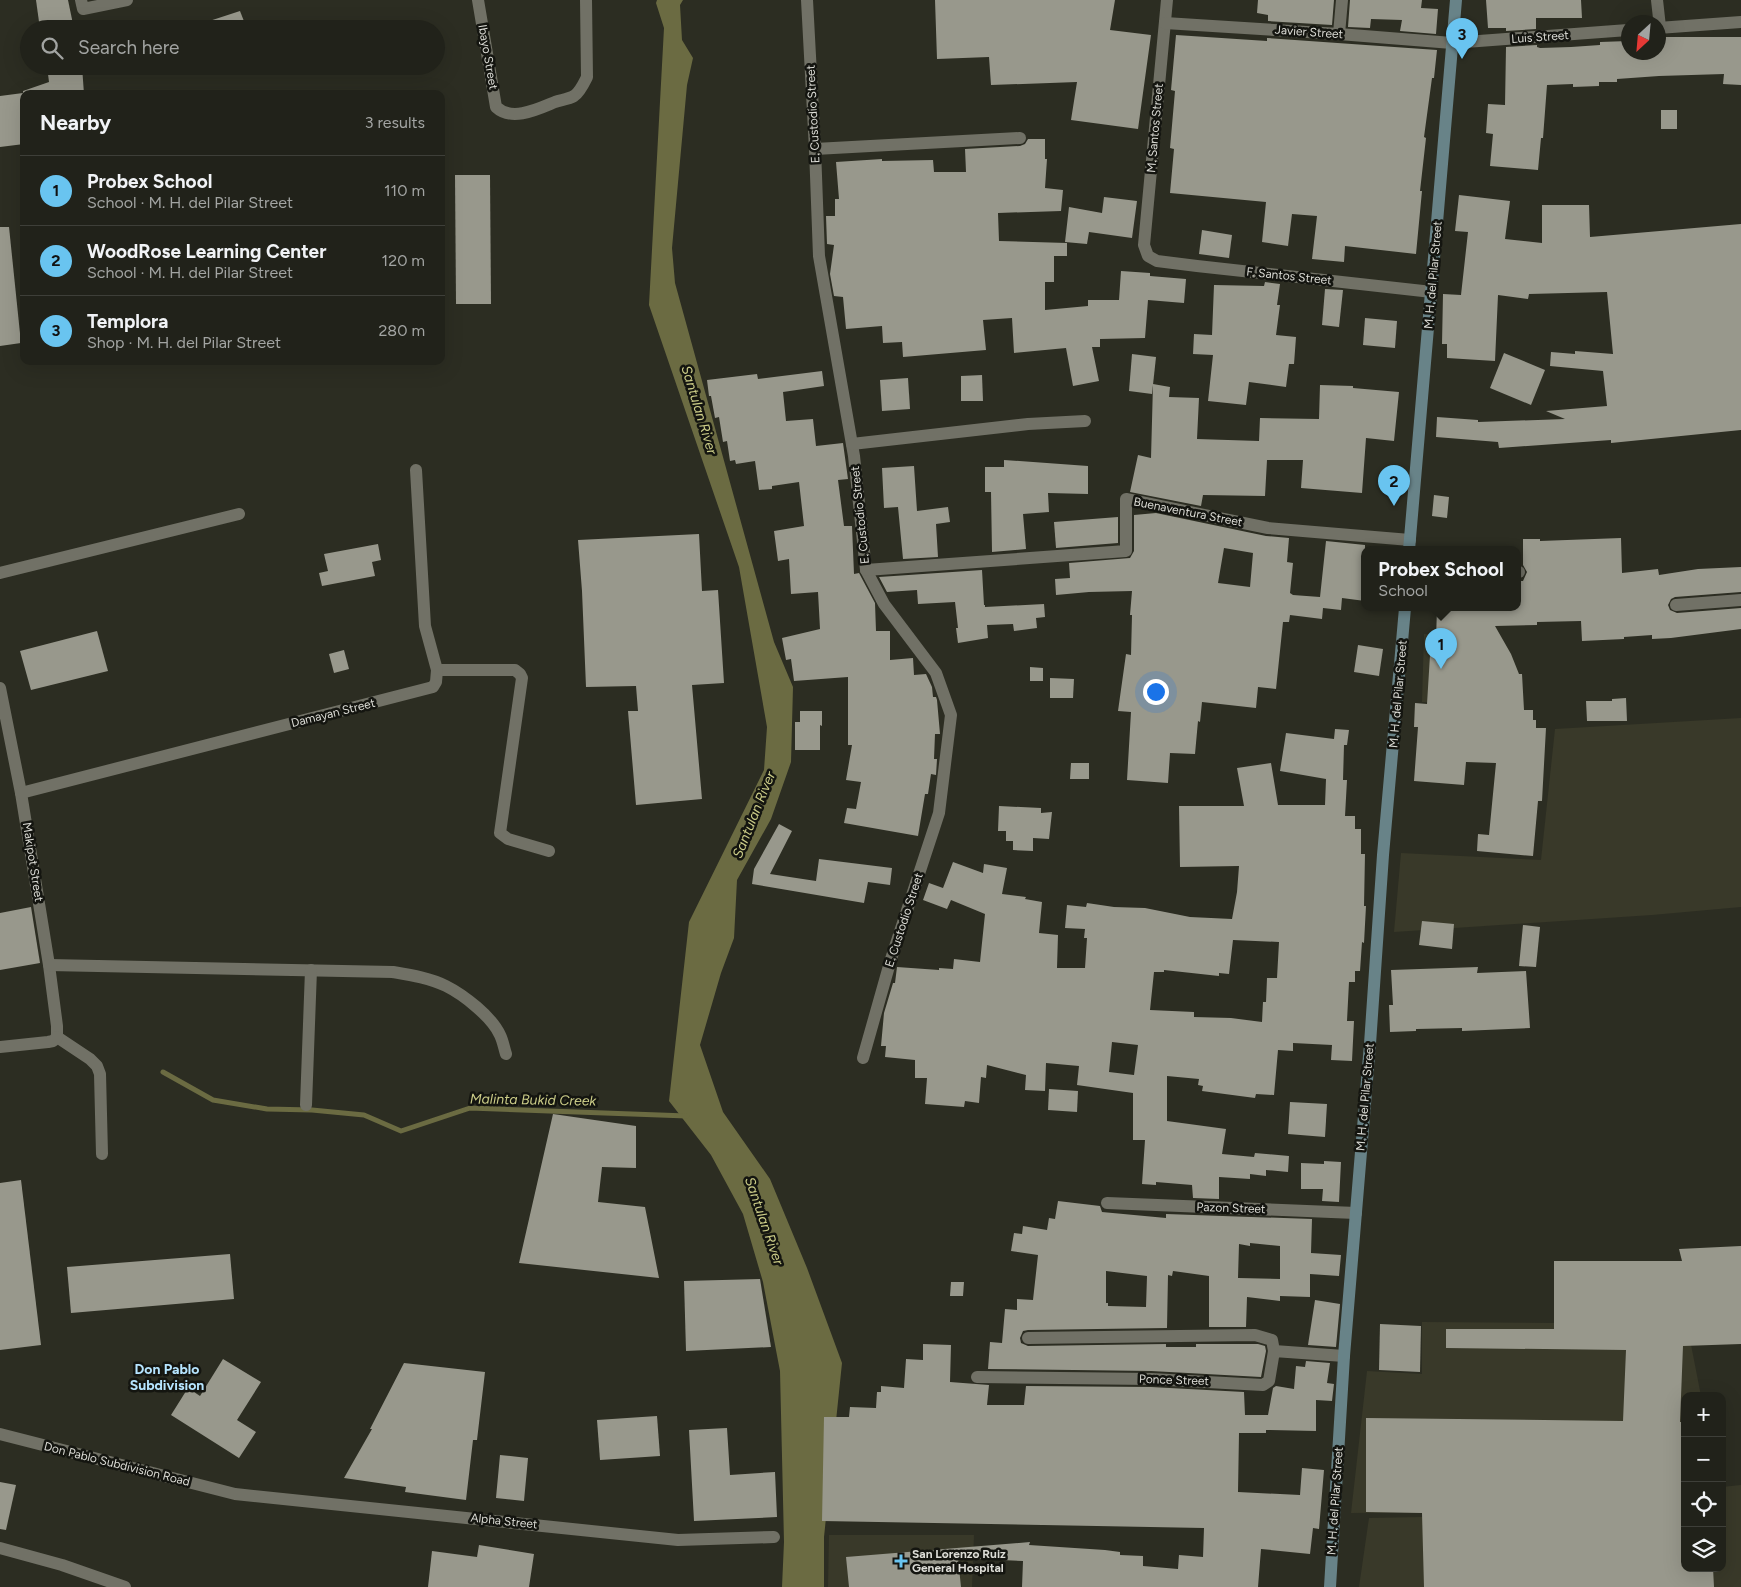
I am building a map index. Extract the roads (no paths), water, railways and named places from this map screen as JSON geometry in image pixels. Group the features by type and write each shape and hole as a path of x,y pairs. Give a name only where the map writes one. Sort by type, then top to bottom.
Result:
{"main road":[{"name":"M. H. del Pilar Street","path":"1410,545 1456,0"},
{"name":"M. H. del Pilar Street","path":"1330,1587 1344,1356 1383,855 1405,611"}],"street":[{"path":"82,5 127,0"},
{"name":"Ibayo Street","path":"478,0 496,107 502,112 525,113 574,96 587,77 586,0"},
{"name":"E. Custodio Street","path":"807,0 816,149 819,256 852,444 866,570 884,604 936,672 950,715 939,813 891,959 863,1058"},
{"name":"M. Santos Street","path":"1148,256 1144,245 1167,0"},
{"path":"1339,34 1342,0"},
{"path":"1657,0 1658,15"},
{"path":"1666,27 1741,22"},
{"name":"Javier Street","path":"1164,23 1452,43"},
{"name":"Luis Street","path":"1452,43 1621,31"},
{"path":"816,149 1020,138"},
{"name":"F. Santos Street","path":"1148,256 1157,261 1187,265 1432,292"},
{"path":"852,444 1028,424 1085,422"},
{"path":"416,470 425,626 437,670 515,670 520,674 522,678 500,833 508,839 549,851"},
{"name":"Buenaventura Street","path":"866,570 1126,551 1126,499 1268,528 1410,545"},
{"path":"0,573 239,514"},
{"path":"1676,605 1741,600"},
{"name":"Damayan Street","path":"21,793 432,687 436,682 437,670"},
{"name":"Makipot Street","path":"0,688 21,793 49,964 57,1037"},
{"path":"49,964 394,972 420,977 446,986 487,1016 500,1034 506,1054"},
{"path":"306,1105 311,970"},
{"path":"0,1047 48,1042 57,1037 98,1066 100,1074 102,1154"},
{"name":"Pazon Street","path":"1106,1203 1356,1213"},
{"path":"1028,1338 1255,1335 1272,1340 1274,1351 1344,1356"},
{"name":"Ponce Street","path":"978,1377 1152,1379 1263,1385 1269,1380 1274,1351"},
{"name":"Don Pablo Subdivision Road","path":"0,1434 235,1494"},
{"name":"Alpha Street","path":"235,1494 678,1540 774,1537"},
{"path":"0,1548 62,1565 125,1587"}],"water":[{"name":"Santulan River","path":"657,0 683,0 680,5 682,40 693,58 687,85 672,248 675,283 774,642 793,687 791,762 771,819 737,880 734,938 721,973 700,1045 723,1112 770,1179 807,1268 842,1363 824,1537 824,1587 782,1587 784,1542 780,1371 763,1282 743,1214 711,1155 669,1101 689,922 764,770 767,727 739,567 649,305 664,28 656,3"}],"waterway":[{"name":"Malinta Bukid Creek","path":"163,1072 213,1100 267,1109 312,1110 364,1115 401,1131 470,1108 687,1116"}],"place":[{"name":"Templora","path":"1462,59"},
{"name":"WoodRose Learning Center","path":"1394,506"},
{"name":"Probex School","path":"1441,669"},
{"name":"San Lorenzo Ruiz General Hospital","path":"901,1561"}],"district":[{"name":"Don Pablo Subdivision","path":"167,1378"}]}
